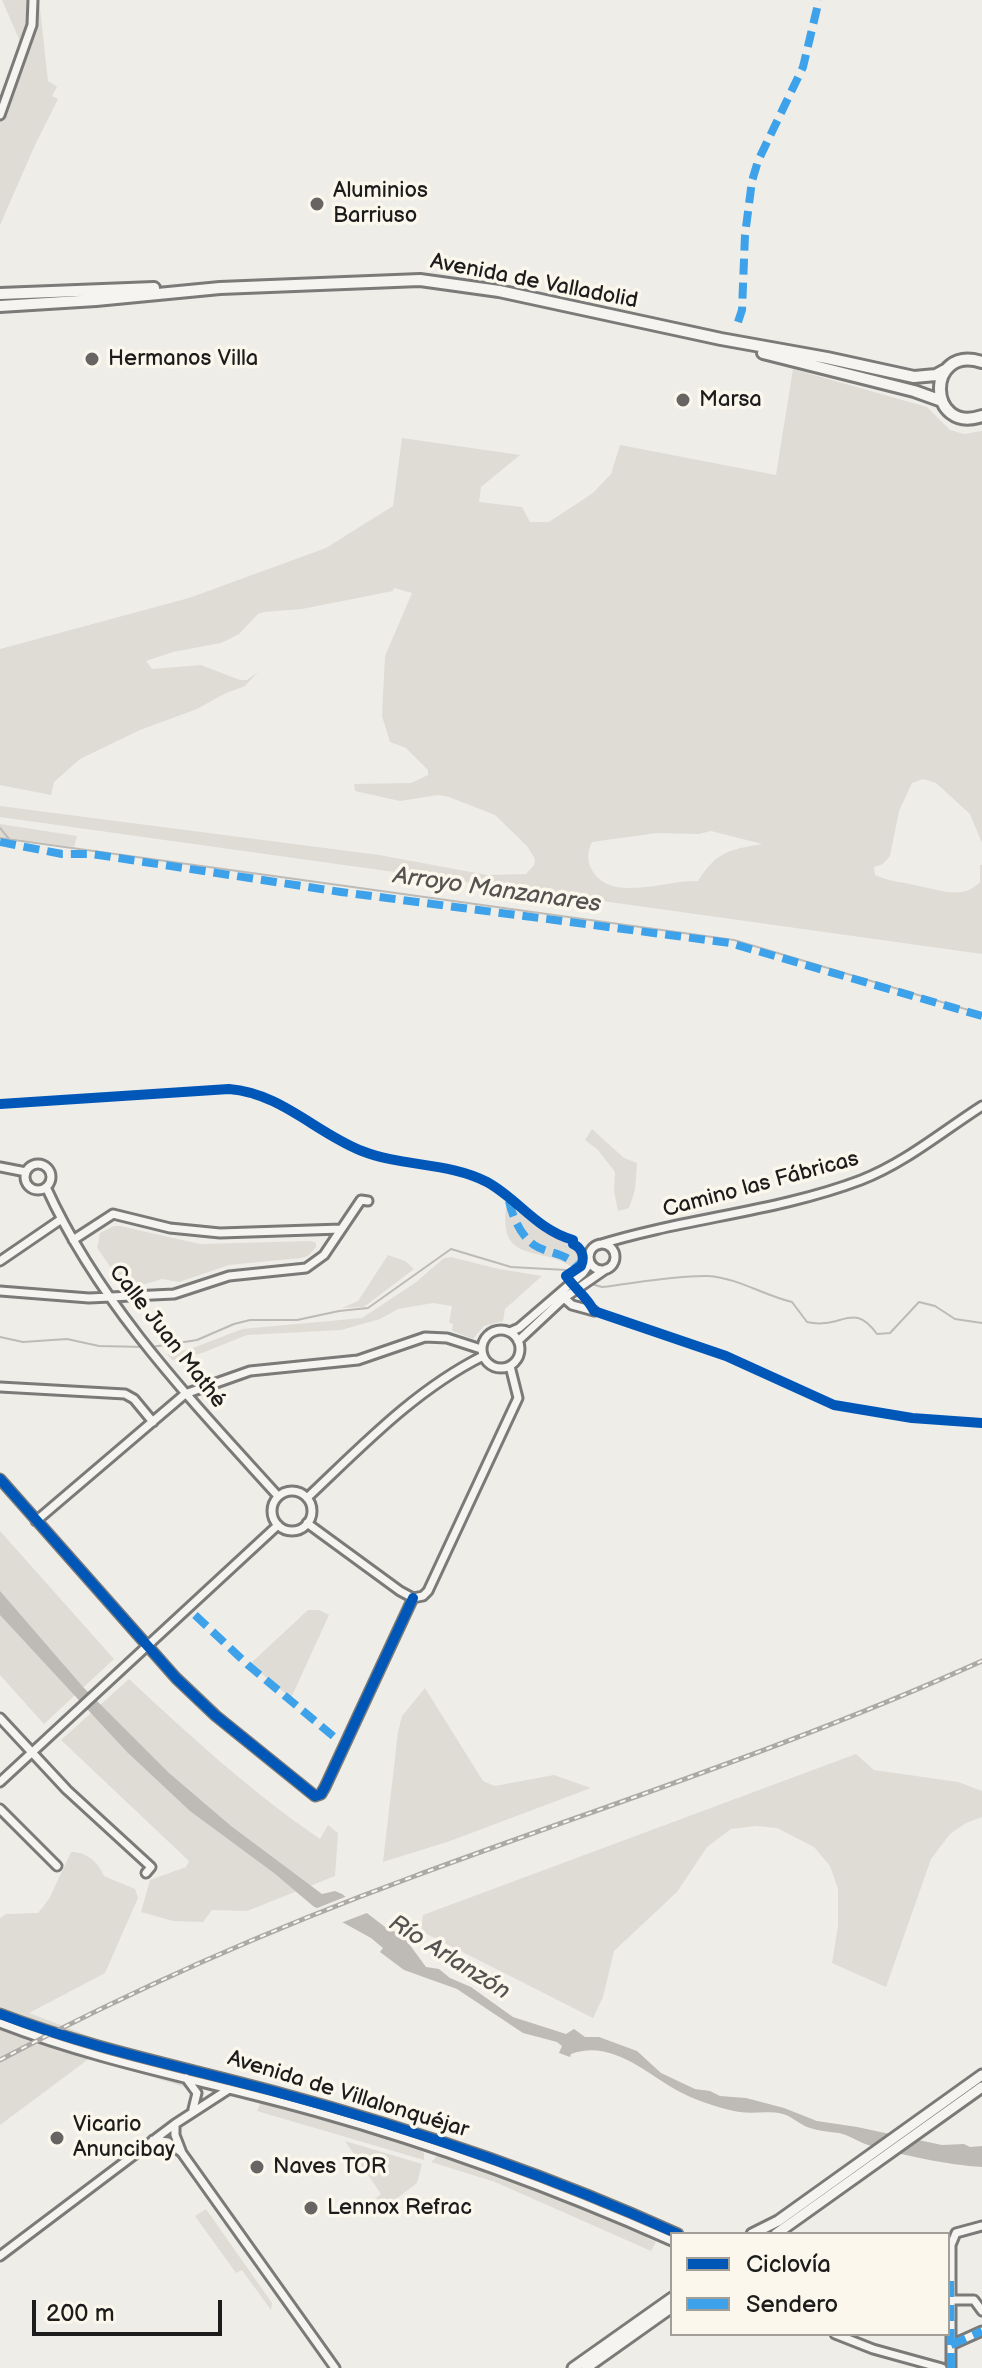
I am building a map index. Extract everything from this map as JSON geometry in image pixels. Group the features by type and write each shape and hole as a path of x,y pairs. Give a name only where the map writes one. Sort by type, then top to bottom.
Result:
{"highway":[{"name":"Avenida de Valladolid","path":"220,288 373,281 447,283 696,334"},
{"path":"0,294 111,288 220,288"},
{"path":"0,306 220,288"},
{"path":"696,334 914,377 936,375 956,362 979,358"},
{"path":"696,334 942,401"},
{"path":"947,369 939,384 942,401 949,411 968,419 982,416"}],"main road":[{"path":"757,2232 847,2172 982,2075"},
{"path":"779,2232 982,2087"},
{"path":"573,2368 670,2299"},
{"path":"586,2368 670,2308"}],"street":[{"path":"0,115 32,25 33,0"},
{"name":"Camino las Fábricas","path":"598,1245 855,1182 892,1164 982,1106"},
{"path":"35,1165 47,1168 50,1180 46,1187 38,1190 30,1188 25,1181 26,1172 35,1165"},
{"path":"0,1167 26,1172"},
{"name":"Calle Juan Mathé","path":"46,1187 60,1220 142,1341 185,1394 278,1496"},
{"path":"0,1291 89,1298 174,1294 229,1276 306,1268 320,1260 361,1200 368,1201"},
{"path":"73,1240 113,1214 170,1228 220,1233 341,1229"},
{"path":"0,1261 60,1220"},
{"path":"510,1332 574,1285 593,1279 606,1269 613,1263 614,1255 626,1238"},
{"path":"518,1341 564,1298 590,1263 590,1253 598,1245 610,1248 614,1255"},
{"path":"590,1263 597,1269 606,1269"},
{"path":"564,1298 575,1307 594,1311"},
{"path":"36,1521 185,1394 250,1371 358,1360 425,1337 447,1338 482,1352 486,1362 497,1368 510,1366 518,1358 518,1341 510,1332 501,1329 489,1333 482,1352 395,1416 307,1498"},
{"path":"0,1479 147,1646 216,1716 318,1796 416,1598 428,1591 518,1398 510,1366"},
{"path":"0,1387 125,1394 134,1399 153,1422"},
{"path":"296,1491 307,1498 312,1513 307,1523 300,1529 291,1530 278,1525 273,1507 278,1496 296,1491"},
{"path":"307,1523 362,1565 416,1598"},
{"path":"0,1782 278,1525"},
{"path":"0,1718 77,1799 151,1867 146,1873"},
{"path":"0,1809 57,1862"},
{"name":"Avenida de Villalonquéjar","path":"0,2014 67,2037 409,2131 522,2170 673,2232"},
{"name":"Avenida de Villalonquéjar","path":"0,2023 70,2047 319,2113 454,2155 670,2240"},
{"path":"184,2077 197,2093 197,2103 191,2113"},
{"path":"0,2256 175,2124 231,2089"},
{"path":"175,2124 175,2135 182,2153 335,2368"},
{"path":"153,2140 168,2142 182,2153"},
{"path":"950,2250 954,2236 960,2231 982,2226"},
{"path":"951,2368 950,2300 974,2300 982,2311"},
{"path":"951,2345 982,2331"},
{"path":"840,2336 940,2368"}],"shaded area":[{"path":"2,0 39,0 48,81 57,87 52,96 58,99 0,225 0,104 18,51 19,39"},
{"path":"793,369 927,407 950,430 964,434 982,431 982,843 970,814 936,783 923,779 912,783 899,811 890,856 883,864 874,867 875,875 886,879 959,892 973,888 980,882 982,865 982,954 0,817 0,806 379,855 487,875 526,874 535,859 527,846 495,815 438,795 400,801 355,791 354,784 411,783 428,775 428,770 406,748 390,742 382,716 385,656 412,593 394,588 393,591 302,609 264,612 258,614 239,634 221,643 173,652 146,661 152,669 201,665 240,680 247,680 258,672 245,686 80,759 54,782 51,795 0,785 0,649 189,598 326,548 393,506 402,438 520,455 481,487 479,502 522,507 530,522 549,522 593,493 611,474 620,445 776,475","holes":["711,831 762,844 741,848 718,858 698,881 638,888 610,885 598,878 588,860 592,842 657,833 699,834"]},
{"path":"0,824 77,836 74,847 0,837"},
{"path":"592,1129 624,1158 637,1163 635,1190 629,1208 618,1211 614,1191 615,1172 598,1150 585,1140"},
{"path":"511,1203 539,1227 578,1249 581,1258 573,1271 572,1267 560,1260 515,1246 506,1225 506,1207"},
{"path":"114,1226 200,1244 311,1241 316,1243 316,1247 308,1256 301,1258 229,1265 179,1282 162,1279 138,1286 114,1272 97,1248 100,1233"},
{"path":"388,1255 405,1261 414,1269 364,1307 342,1308 358,1301"},
{"path":"444,1258 542,1276 505,1309 503,1321 484,1326 473,1339 452,1331 453,1324 449,1323 452,1306 433,1303 398,1309 380,1319 341,1330 247,1335 202,1353 172,1360 167,1354 193,1348 242,1329 362,1318 415,1283"},
{"path":"0,1531 114,1659 44,1724 0,1675"},
{"path":"0,1591 83,1687 169,1773 231,1826 322,1894 335,1891 342,1894 396,1932 400,1939 404,1937 426,1967 439,1969 450,1978 471,1987 513,2017 566,2034 574,2029 585,2037 599,2037 637,2051 661,2073 695,2089 720,2096 746,2098 817,2121 942,2145 982,2146 982,2167 940,2162 881,2149 843,2134 810,2128 783,2114 740,2112 714,2106 682,2093 630,2061 601,2051 586,2050 570,2057 559,2053 562,2046 557,2042 523,2033 457,1989 404,1970 380,1952 383,1948 371,1938 313,1906 190,1811 127,1752 0,1615"},
{"path":"308,1610 319,1610 329,1615 291,1698 250,1664"},
{"path":"129,1679 222,1763 294,1821 320,1839 328,1825 338,1833 335,1876 247,1911 212,1910 203,1922 173,1921 141,1912 150,1880 186,1867 189,1861 61,1740"},
{"path":"425,1688 483,1781 495,1786 554,1775 591,1788 450,1841 383,1862 398,1732 402,1716"},
{"path":"856,1754 874,1770 958,1782 982,1791 982,1817 950,1834 931,1859 886,1987 832,1963 838,1926 838,1889 830,1866 814,1847 777,1828 756,1826 731,1829 707,1847 677,1892 614,1951 603,1997 593,2018 421,1931 423,1915"},
{"path":"71,1852 91,1859 104,1876 135,1889 138,1898 105,1973 29,2013 110,2044 101,2051 294,2101 412,2136 490,2163 621,2212 670,2236 501,2168 338,2115 99,2052 91,2057 189,2083 194,2092 191,2107 188,2088 90,2058 0,2125 0,1918 6,1914 38,1913 49,1899"},
{"path":"269,2103 417,2147 424,2153 424,2160 257,2111 260,2104"},
{"path":"345,2141 422,2164 417,2183 387,2206 376,2198 381,2194"},
{"path":"438,2155 645,2233 647,2238 656,2242 651,2251 495,2182 431,2162"},
{"path":"206,2209 272,2303 271,2310 242,2270 236,2273 195,2216"}],"pier":[{"path":"350,1895 372,1911 338,1924 312,1910"}],"waterway":[{"path":"0,828 9,839"},
{"name":"Arroyo Manzanares","path":"0,838 734,940 982,1014"},
{"path":"152,1347 197,1340 250,1320 297,1320 368,1308 451,1249 511,1267 566,1270 576,1276"},
{"path":"588,1283 602,1287 683,1277 719,1277 792,1302 807,1322 854,1317 869,1324 877,1334 890,1333 919,1302 935,1306 955,1319 982,1323"},
{"path":"0,1337 23,1342 67,1339 99,1346 145,1347"}],"railway":[{"path":"0,2060 153,1984 309,1917 772,1747 982,1661"}],"marked path":[{"path":"738,322 742,310 745,235 752,181 758,161 803,67 819,0"},
{"path":"0,842 62,854 92,854 341,892 730,943 982,1016"},
{"path":"509,1201 512,1213 529,1241 570,1260 578,1270"},
{"path":"195,1615 248,1665 339,1741"},
{"path":"950,2281 951,2368"},
{"path":"951,2345 982,2331"}],"cycle path":[{"path":"0,1104 229,1089 248,1092 282,1106 362,1151 393,1160 457,1171 487,1182 538,1222 573,1240 583,1259 581,1266 566,1276 594,1311 726,1356 834,1405 912,1418 982,1423"},
{"path":"0,1479 176,1678 216,1716 315,1796 321,1794 325,1787 413,1598"},
{"path":"0,2014 102,2047 276,2092 429,2138 580,2192 674,2232"}],"place":[{"name":"Aluminios Barriuso","path":"317,204"},
{"name":"Hermanos Villa","path":"92,359"},
{"name":"Marsa","path":"683,400"},
{"name":"Vicario Anuncibay","path":"57,2138"},
{"name":"Naves TOR","path":"257,2167"},
{"name":"Lennox Refrac","path":"311,2208"}],"water label":[{"name":"Río Arlanzón","path":"449,1958"}]}
